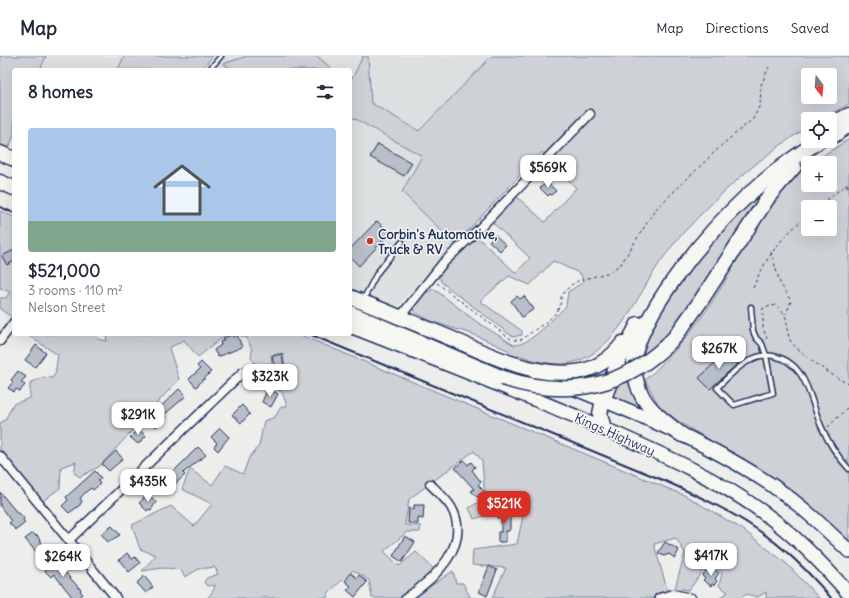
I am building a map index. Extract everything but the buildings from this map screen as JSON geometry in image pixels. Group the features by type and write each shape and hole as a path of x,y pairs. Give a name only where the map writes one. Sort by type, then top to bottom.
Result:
{"highway":[{"path":"837,121 849,115"},
{"path":"837,131 849,125"},
{"path":"837,133 849,125"},
{"path":"502,360 553,372 565,373 585,371 603,362 621,346 665,280 699,234 719,212 767,169 801,144"},
{"path":"682,435 650,408 640,393 636,383 635,354 646,326 658,305 688,262 723,220 764,181 809,148"},
{"path":"352,314 503,378 527,385 553,389 576,388 628,374 655,356 675,337 700,302 754,216 775,188 803,160 818,148"},
{"path":"0,154 12,158"},
{"path":"0,182 12,187"},
{"name":"Kings Highway","path":"356,300 502,360"},
{"path":"604,429 600,414 603,400 620,358 639,321"}],"main road":[{"name":"Kings Highway","path":"352,327 530,397 702,474 764,513 810,552 849,594"},
{"name":"Kings Highway","path":"502,360 603,400 682,435 720,454 773,486 803,509 849,551"}],"street":[{"path":"400,317 430,278 590,114"},
{"path":"0,341 12,325"},
{"path":"68,540 243,372"},
{"path":"0,456 116,598"},
{"path":"406,598 425,584 442,568 454,545 457,530 454,515 448,504 430,484"},
{"path":"659,598 673,594 691,598"}],"lane":[{"path":"211,68 221,56"},
{"path":"356,300 402,242"},
{"path":"751,307 753,332 762,344 766,355 773,393 734,405 717,388 745,363 766,355 784,359 801,374 824,430 837,456 849,469"}],"path":[{"path":"430,278 512,340 520,340 524,338 557,312 561,302 561,296 571,285 589,277 610,272 621,264 655,210 723,144 753,118 760,105 761,85 769,67"},
{"path":"826,200 849,183"},
{"path":"753,288 760,269 771,252 801,222"},
{"path":"771,252 780,283 791,301 786,314 790,341 813,361 840,381 849,384"},
{"path":"767,337 763,329 763,308 776,305 786,314"},
{"path":"824,430 849,406"}],"shaded area":[{"path":"0,56 46,56 41,68 12,68 12,140 9,148 0,144"},
{"path":"46,56 124,56 119,68 41,68"},
{"path":"124,56 213,56 203,68 119,68"},
{"path":"213,56 492,56 419,131 371,103 352,108 352,68 217,68 221,63"},
{"path":"247,56 317,56 331,68 231,68 223,64"},
{"path":"363,56 368,56 371,103 419,131 492,56 849,56 849,104 834,112 801,112 801,132 742,175 684,232 661,261 622,324 610,339 596,351 581,360 563,364 539,362 527,358 469,333 429,320 415,312 413,308 421,295 434,289 477,322 514,345 527,341 534,336 566,306 568,292 583,282 581,274 553,261 530,285 509,276 480,301 522,331 522,335 513,337 441,282 439,274 476,236 516,273 530,258 491,221 517,197 545,222 576,188 542,152 455,244 402,192 422,156 352,117 352,78"},
{"path":"352,117 422,156 402,192 455,244 396,308 352,290"},
{"path":"849,139 849,543 783,485 678,421 659,406 645,380 664,362 699,321 766,214 801,171 801,192 837,192 837,156 822,156 837,148"},
{"path":"775,180 672,334 640,360 644,344 652,326 677,285 692,265 720,231"},
{"path":"0,211 12,216 12,317 0,309 0,298 6,298 10,292 0,288"},
{"path":"29,336 97,336 98,339 107,341 106,336 224,336 198,357 184,340 169,348 179,379 100,466 80,477 74,473 76,462 61,467 60,488 40,503 0,452 0,423 5,420 13,404 30,398 30,383 44,377 52,378 55,374 58,355"},
{"path":"242,336 303,336 686,496 742,529 787,564 819,598 766,598 766,592 758,597 746,594 742,598 720,598 728,592 719,586 722,573 709,562 689,590 675,588 685,553 676,538 654,544 668,592 656,598 492,598 506,568 472,565 473,550 517,544 524,511 518,506 474,519 469,508 487,497 484,486 482,461 474,451 409,499 405,525 421,526 420,532 407,532 384,551 399,566 416,552 436,571 412,591 399,598 372,598 369,580 353,570 329,592 327,598 208,598 215,585 207,586 204,582 207,578 218,574 215,567 199,569 185,577 180,569 162,568 142,571 156,555 140,549 132,525 171,506 194,526 212,504 182,489 190,469 212,485 225,466 243,474 249,458 259,446 264,421 275,417 281,407 287,406 282,392 269,385 270,378 286,376 283,353 271,355 272,363 259,368 251,358 252,350 247,338"},
{"path":"632,346 647,412 609,397"},
{"path":"453,571 456,583 463,583 470,597 473,598 413,598"}],"railway":[{"path":"0,207 12,212"},
{"path":"314,336 665,481 711,503 766,535 805,569 831,598"}],"place":[{"name":"Corbin's Automotive, Truck & RV","path":"370,241"}]}
